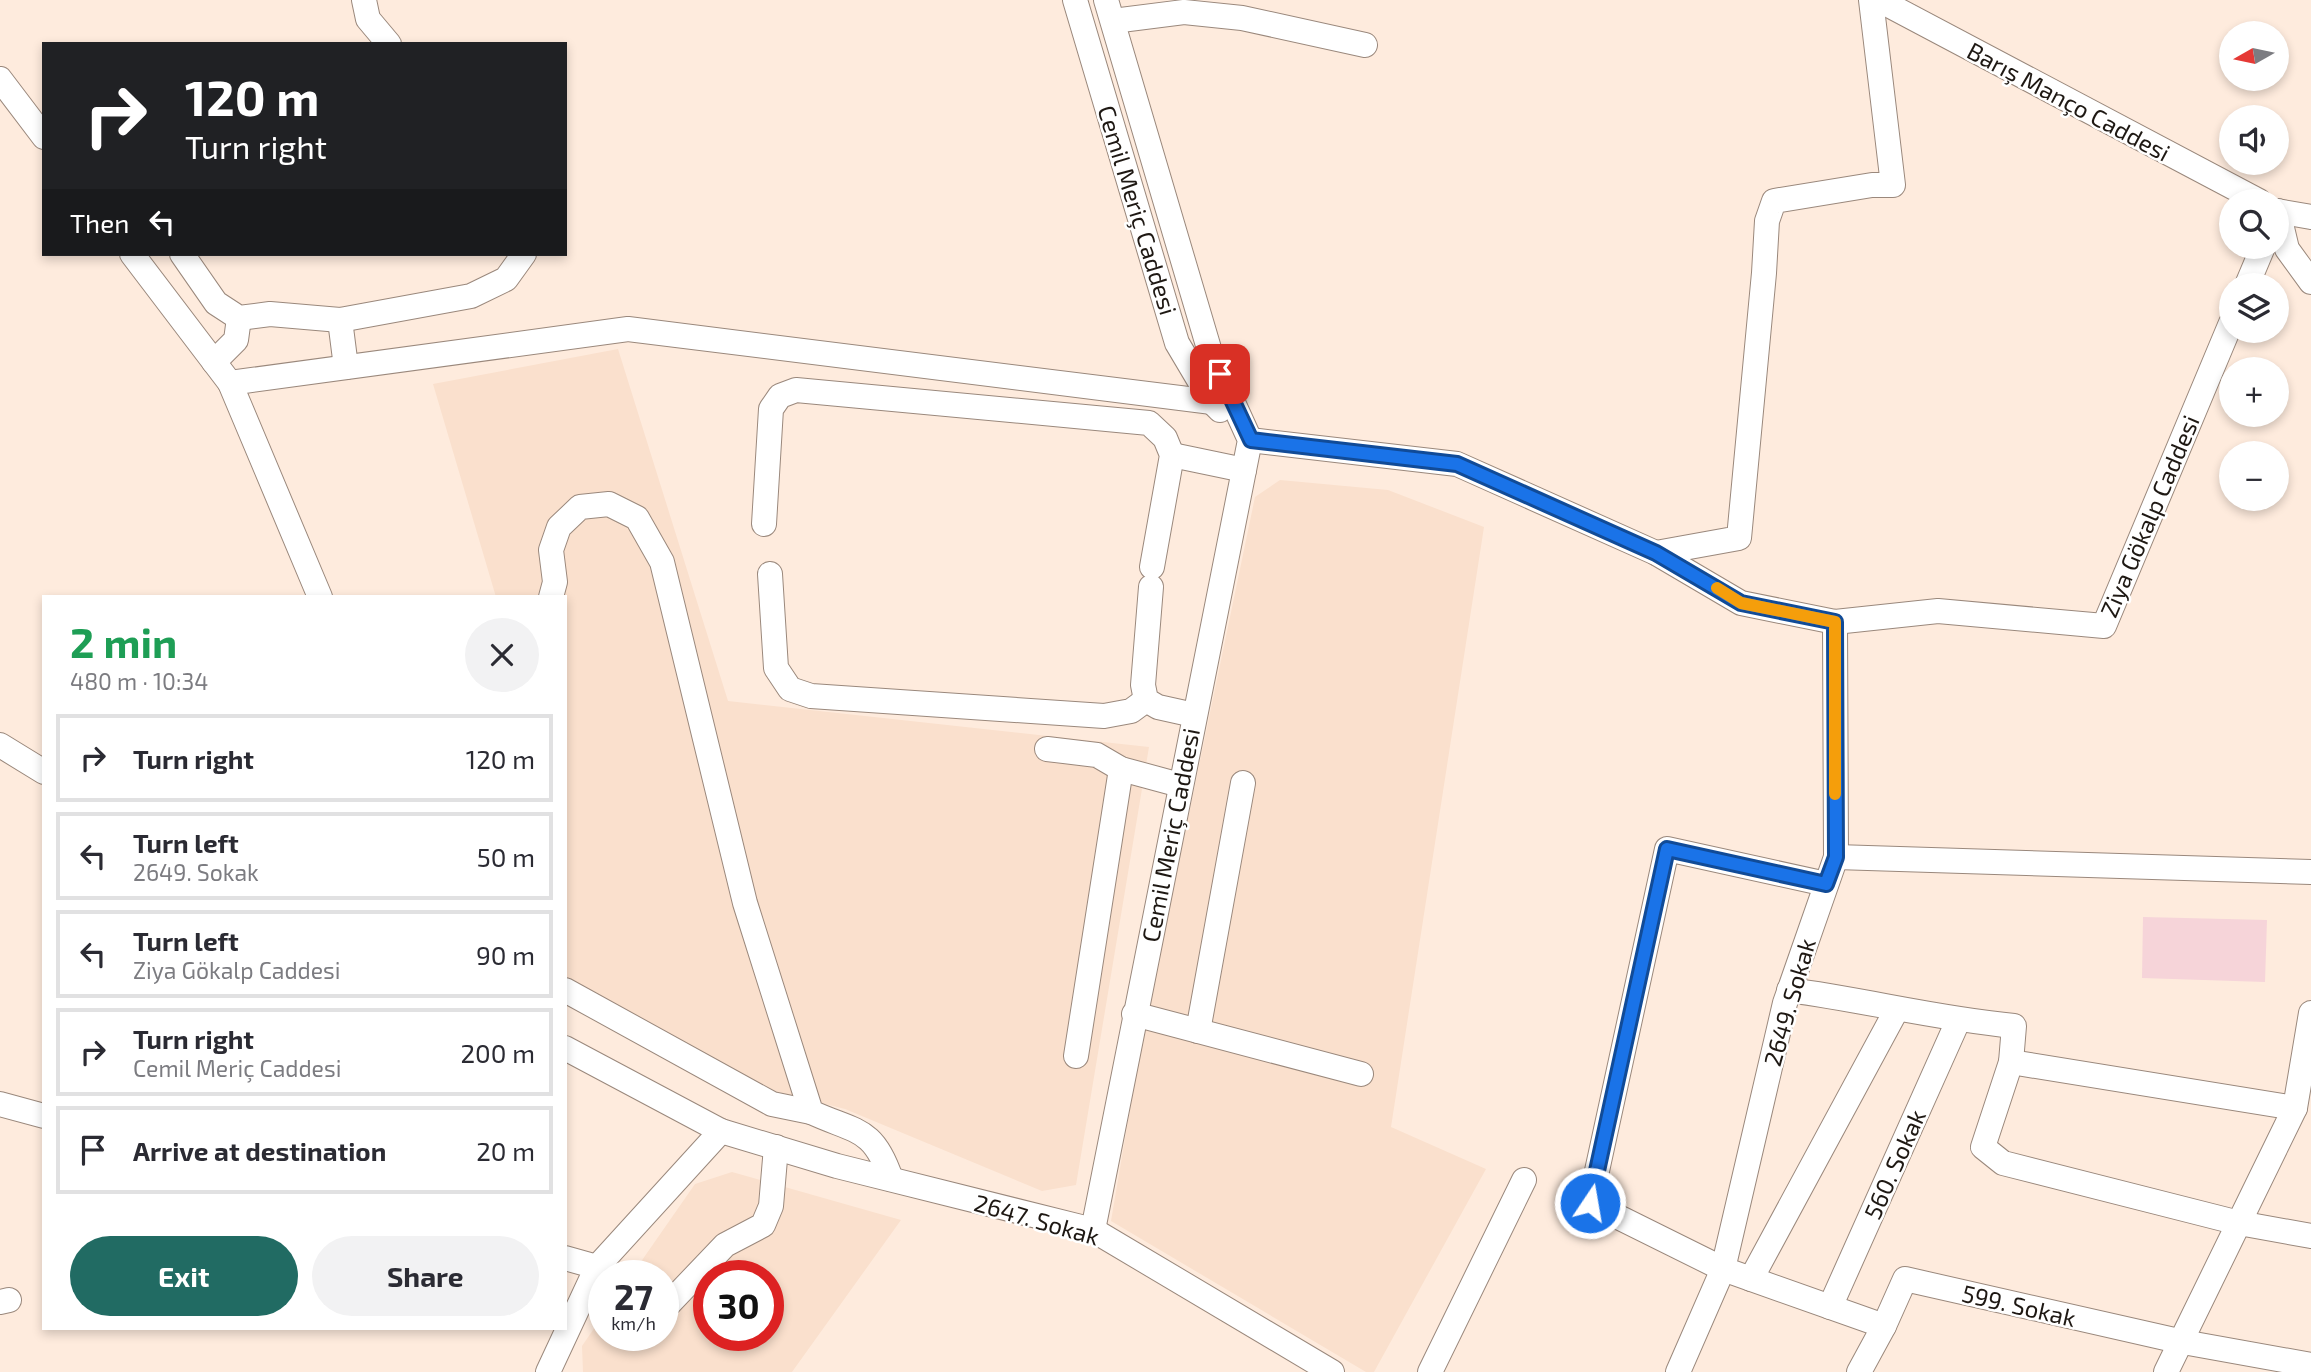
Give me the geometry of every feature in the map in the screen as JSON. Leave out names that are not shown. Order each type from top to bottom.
[{"type":"street","points":[[364,0],[368,19],[387,42]]},
{"type":"street","name":"Cemil Meriç Caddesi","points":[[1075,0],[1177,343],[1212,402],[1251,440]]},
{"type":"street","points":[[1656,553],[1739,538],[1765,273],[1767,221],[1774,201],[1872,185],[1893,185],[1871,0]]},
{"type":"street","name":"Barış Manço Caddesi","points":[[1879,0],[2234,189]]},
{"type":"street","points":[[1109,10],[1184,12],[1241,18],[1365,45]]},
{"type":"street","name":"Cemil Meriç Caddesi","points":[[1093,1230],[1134,1014],[1251,440],[1210,352],[1109,10]]},
{"type":"street","points":[[0,79],[42,134]]},
{"type":"street","name":"Barış Manço Caddesi","points":[[2289,213],[2311,217]]},
{"type":"street","points":[[2289,252],[2311,282]]},
{"type":"street","points":[[134,256],[230,383],[319,595]]},
{"type":"street","points":[[183,256],[216,303],[239,318],[270,314],[340,320],[471,296],[506,279],[523,256]]},
{"type":"street","points":[[214,362],[236,340],[239,318]]},
{"type":"street","points":[[340,320],[346,367]]},
{"type":"street","points":[[230,383],[628,329],[1212,402]]},
{"type":"street","name":"Ziya Gökalp Caddesi","points":[[1251,440],[1457,464],[1656,553],[1741,603],[1835,622],[1938,611],[2104,626],[2223,343]]},
{"type":"street","points":[[764,524],[771,409],[780,396],[796,390],[1149,423],[1165,438],[1172,455],[1152,577],[1143,685],[1146,701]]},
{"type":"street","points":[[1172,455],[1244,470]]},
{"type":"street","points":[[552,595],[555,582],[551,550],[559,527],[580,508],[609,504],[637,518],[662,562],[745,902],[811,1112]]},
{"type":"street","points":[[770,574],[776,668],[790,690],[811,696],[1104,716],[1131,711],[1146,701]]},
{"type":"street","name":"2649. Sokak","points":[[1678,1372],[1723,1269],[1789,990],[1836,857],[1835,622]]},
{"type":"street","points":[[1146,701],[1158,707],[1194,715]]},
{"type":"street","points":[[0,745],[42,771]]},
{"type":"street","points":[[1047,749],[1097,755],[1121,769],[1180,785]]},
{"type":"street","points":[[1076,1056],[1121,769]]},
{"type":"street","points":[[1198,1031],[1243,783]]},
{"type":"street","points":[[1826,884],[1667,849],[1590,1203],[1723,1269],[1884,1326],[1859,1372]]},
{"type":"street","points":[[1836,857],[2311,872]]},
{"type":"street","points":[[1789,990],[1854,998],[1958,1021],[2014,1026],[2011,1062],[1983,1147],[2003,1163],[2239,1223],[2311,1237]]},
{"type":"street","points":[[567,991],[772,1104],[811,1112],[853,1129],[874,1142],[891,1179]]},
{"type":"street","points":[[1751,1279],[1897,1009]]},
{"type":"street","points":[[2166,1372],[2183,1342],[2295,1108],[2311,1013]]},
{"type":"street","points":[[1134,1014],[1361,1074]]},
{"type":"street","name":"560. Sokak","points":[[1830,1307],[1958,1021]]},
{"type":"street","points":[[567,1049],[721,1130],[603,1260]]},
{"type":"street","points":[[2011,1062],[2295,1108]]},
{"type":"street","points":[[0,1104],[42,1115]]},
{"type":"street","name":"2647. Sokak","points":[[721,1130],[837,1166],[1093,1230],[1296,1363],[1332,1372]]},
{"type":"street","points":[[679,1293],[725,1245],[763,1225],[771,1206],[776,1147]]},
{"type":"street","points":[[1430,1372],[1524,1180]]},
{"type":"street","points":[[567,1259],[588,1264]]},
{"type":"street","name":"599. Sokak","points":[[1884,1326],[1905,1279],[2183,1342]]},
{"type":"street","points":[[548,1372],[588,1286]]},
{"type":"street","points":[[2183,1342],[2311,1365]]},
{"type":"shaded area","points":[[618,349],[728,701],[1149,747],[1076,1185],[1042,1191],[845,1109],[731,1080],[567,1004],[567,595],[495,595],[433,384]]},
{"type":"shaded area","points":[[1280,480],[1388,490],[1484,527],[1391,1127],[1486,1169],[1374,1372],[1366,1372],[1111,1221],[1141,1044],[1255,497]]},
{"type":"shaded area","points":[[2143,917],[2267,920],[2265,982],[2142,978]]},
{"type":"shaded area","points":[[732,1172],[901,1220],[792,1372],[583,1372],[582,1346],[588,1337],[588,1351],[679,1351],[679,1260],[642,1260],[695,1184]]},
{"type":"slow traffic","points":[[1717,588],[1741,603],[1835,622],[1835,794]]},
{"type":"route","points":[[1220,374],[1251,440],[1457,464],[1656,553],[1741,603],[1835,622],[1836,857],[1826,884],[1667,849],[1590,1203]]}]
